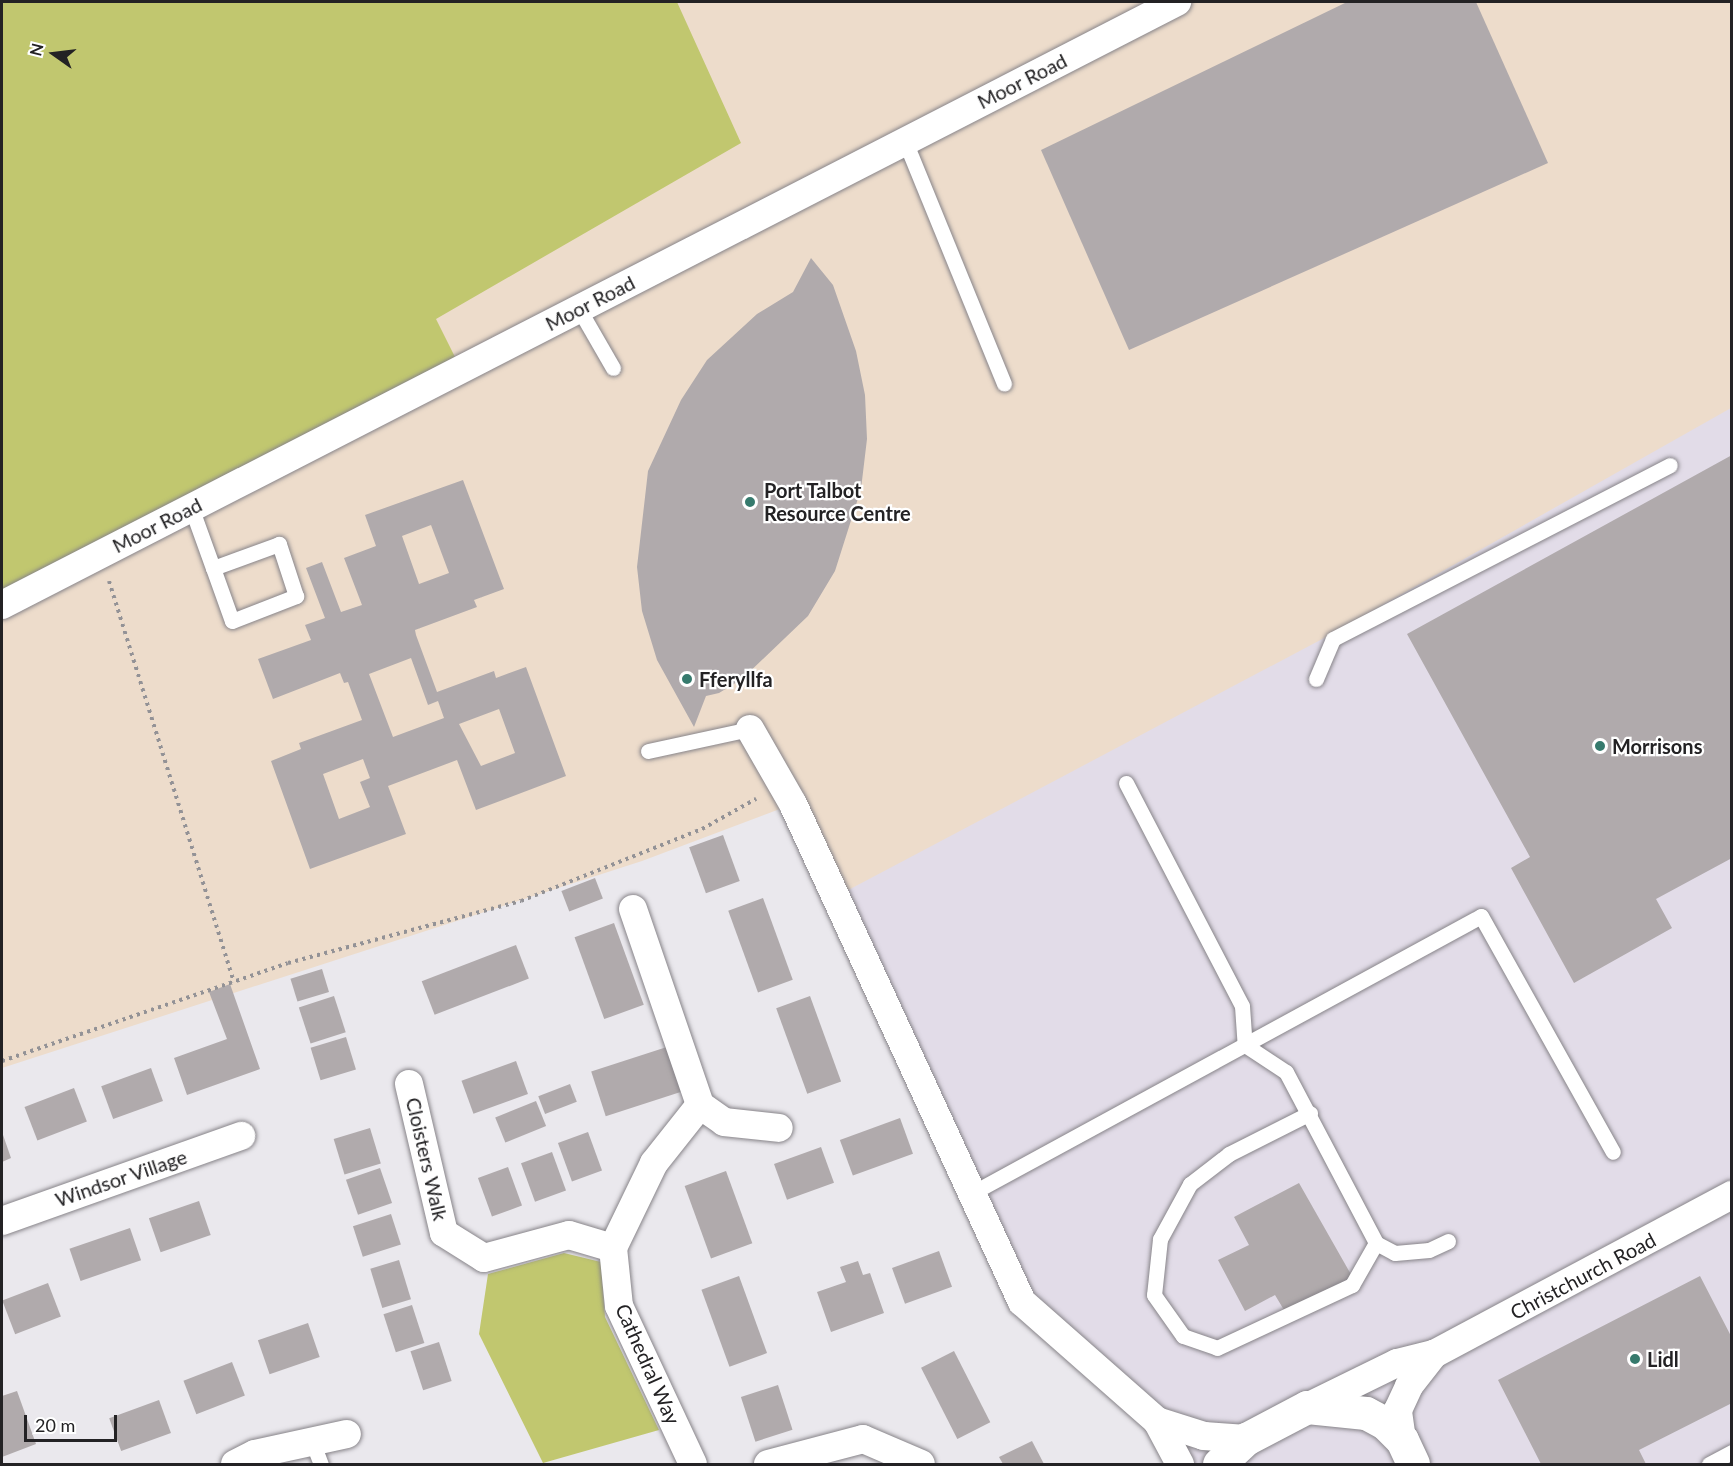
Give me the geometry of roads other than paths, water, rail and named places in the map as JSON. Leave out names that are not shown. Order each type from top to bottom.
[{"type":"street","name":"Moor Road","points":[[2,605],[1177,2]]},
{"type":"street","points":[[750,729],[784,787],[974,1192],[1022,1302],[1157,1421],[1180,1464]]},
{"type":"street","points":[[633,909],[700,1105],[724,1122],[779,1128]]},
{"type":"street","name":"Cloisters Walk","points":[[409,1084],[444,1233],[484,1258],[569,1235],[613,1248]]},
{"type":"street","points":[[613,1248],[654,1163],[700,1105]]},
{"type":"street","name":"Windsor Village","points":[[2,1221],[241,1136]]},
{"type":"street","name":"Christchurch Road","points":[[1307,1407],[1398,1363],[1434,1354],[1731,1195]]},
{"type":"street","name":"Cathedral Way","points":[[613,1248],[619,1306],[693,1464]]},
{"type":"street","name":"Christchurch Road","points":[[1407,1452],[1398,1410],[1409,1386],[1434,1354]]},
{"type":"street","points":[[1219,1464],[1246,1439],[1307,1407],[1366,1413],[1385,1423],[1407,1452]]},
{"type":"street","points":[[1157,1421],[1204,1436],[1246,1439]]},
{"type":"street","points":[[235,1464],[255,1454],[317,1453],[347,1434]]},
{"type":"street","points":[[768,1464],[863,1439],[921,1464]]},
{"type":"lane","points":[[905,141],[1004,384]]},
{"type":"lane","points":[[579,309],[613,368]]},
{"type":"lane","points":[[1316,679],[1333,639],[1670,465]]},
{"type":"lane","points":[[191,507],[232,621],[296,596],[279,544],[213,568]]},
{"type":"lane","points":[[648,751],[750,729]]},
{"type":"lane","points":[[1126,783],[1242,1006],[1245,1045]]},
{"type":"lane","points":[[974,1192],[1481,916],[1613,1152]]},
{"type":"lane","points":[[1245,1045],[1286,1072],[1310,1113],[1376,1243],[1395,1253],[1429,1250],[1448,1241]]},
{"type":"lane","points":[[1310,1113],[1228,1154],[1190,1184],[1160,1239],[1154,1295],[1183,1336],[1217,1347],[1352,1284],[1376,1243]]},
{"type":"lane","points":[[1709,1464],[1731,1452]]},
{"type":"place","name":"Port Talbot Resource Centre","points":[[750,502]]},
{"type":"place","name":"Fferyllfa","points":[[687,679]]},
{"type":"place","name":"Morrisons","points":[[1600,746]]},
{"type":"place","name":"Lidl","points":[[1635,1359]]}]
